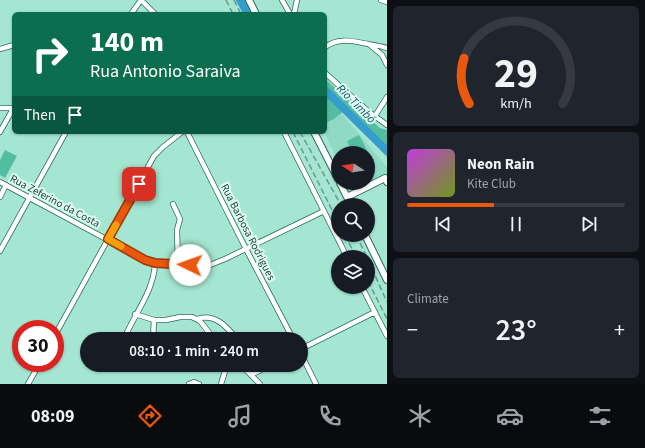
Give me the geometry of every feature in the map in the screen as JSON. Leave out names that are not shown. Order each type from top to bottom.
[{"type":"main road","points":[[249,0],[255,12]]},
{"type":"main road","points":[[315,134],[331,165]]},
{"type":"main road","points":[[344,190],[347,197],[386,179]]},
{"type":"main road","points":[[368,242],[387,280]]},
{"type":"street","points":[[132,12],[141,0],[153,12]]},
{"type":"street","points":[[282,0],[289,12]]},
{"type":"street","points":[[294,12],[297,0]]},
{"type":"street","points":[[382,0],[387,2]]},
{"type":"street","points":[[327,46],[340,40],[351,40],[387,48]]},
{"type":"street","points":[[369,44],[382,55],[387,65]]},
{"type":"street","points":[[0,49],[12,46]]},
{"type":"street","points":[[327,74],[387,125]]},
{"type":"street","points":[[375,116],[387,97]]},
{"type":"street","points":[[0,108],[12,108]]},
{"type":"street","points":[[0,132],[12,111]]},
{"type":"street","points":[[0,251],[65,134]]},
{"type":"street","points":[[63,320],[154,156],[179,134]]},
{"type":"street","name":"Rua Barbosa Rodrigues","points":[[188,134],[246,249],[290,332]]},
{"type":"street","points":[[285,134],[344,250]]},
{"type":"street","name":"Rua Zeferino da Costa","points":[[0,182],[145,260],[155,263],[210,265],[324,211]]},
{"type":"street","points":[[0,197],[6,185]]},
{"type":"street","points":[[173,204],[180,219],[177,230],[178,264]]},
{"type":"street","points":[[127,332],[135,314],[151,286],[155,263]]},
{"type":"street","points":[[366,294],[387,336]]},
{"type":"street","points":[[308,346],[375,312]]},
{"type":"street","points":[[135,314],[154,320],[166,320],[186,316],[197,319],[203,317],[217,320],[225,325],[231,332]]},
{"type":"street","points":[[197,319],[208,332]]},
{"type":"street","points":[[154,320],[154,332]]},
{"type":"street","points":[[308,368],[316,384]]},
{"type":"street","points":[[28,384],[35,372]]},
{"type":"street","points":[[221,384],[224,372]]},
{"type":"street","points":[[248,372],[260,384]]},
{"type":"street","points":[[250,375],[256,372]]},
{"type":"street","points":[[189,384],[194,382],[199,384]]},
{"type":"shaded area","points":[[327,81],[380,128],[387,130],[387,157],[344,111],[334,119],[327,122]]},
{"type":"shaded area","points":[[341,113],[369,146],[331,146],[325,134],[327,134],[327,122]]},
{"type":"shaded area","points":[[359,135],[365,146],[350,146],[347,141]]},
{"type":"shaded area","points":[[5,150],[17,156],[5,178],[0,175],[0,160]]},
{"type":"shaded area","points":[[375,153],[387,167],[387,172],[375,178]]},
{"type":"waterway","name":"Rio Timbó","points":[[240,0],[247,12]]},
{"type":"waterway","name":"Rio Timbó","points":[[327,92],[387,151]]},
{"type":"railway","points":[[226,0],[232,12]]},
{"type":"railway","points":[[234,0],[240,12]]},
{"type":"railway","points":[[294,134],[331,208]]},
{"type":"railway","points":[[301,134],[337,198]]},
{"type":"railway","points":[[348,242],[352,250]]},
{"type":"railway","points":[[360,242],[364,250]]},
{"type":"railway","points":[[375,275],[387,302]]},
{"type":"railway","points":[[374,294],[387,319]]},
{"type":"slow traffic","points":[[116,225],[108,239],[121,246]]},
{"type":"route","points":[[139,184],[108,239],[145,260],[155,263],[190,265]]}]
